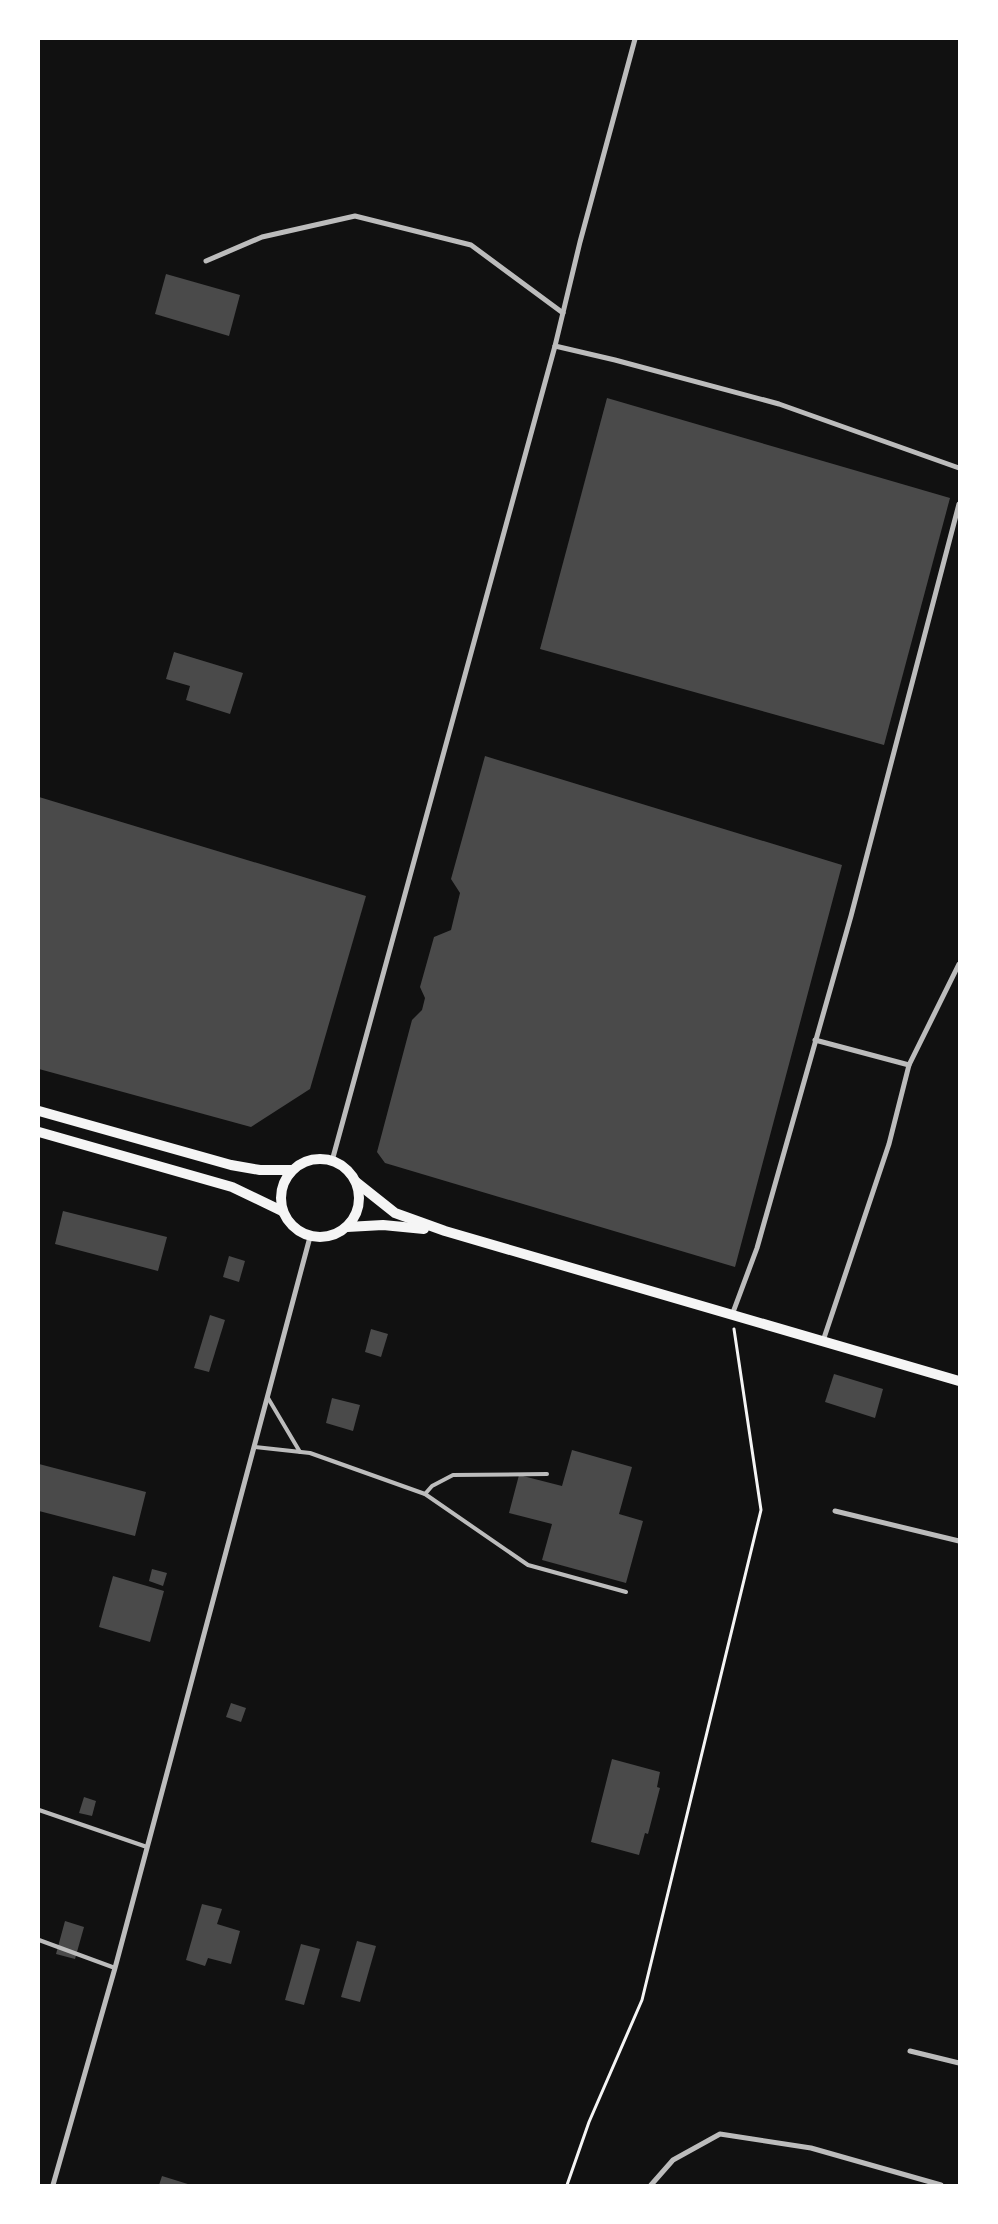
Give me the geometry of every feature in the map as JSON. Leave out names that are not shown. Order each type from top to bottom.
[{"type":"main road","points":[[39,1111],[231,1165],[260,1170],[292,1170]]},
{"type":"main road","points":[[39,1132],[232,1187],[282,1211]]},
{"type":"main road","points":[[356,1182],[359,1204],[355,1217],[347,1227],[336,1235],[323,1238],[310,1237],[298,1232],[282,1211],[281,1189],[292,1170],[304,1162],[318,1159],[332,1160],[346,1169],[356,1182],[396,1213],[445,1231],[959,1381]]},
{"type":"main road","points":[[347,1227],[383,1225],[445,1231]]},
{"type":"street","points":[[332,1160],[563,313],[635,39]]},
{"type":"street","points":[[206,261],[262,237],[355,216],[471,245],[563,313]]},
{"type":"street","points":[[554,346],[615,360],[779,404],[959,468]]},
{"type":"street","points":[[732,1314],[757,1248],[851,916],[959,504]]},
{"type":"street","points":[[823,1342],[889,1144],[909,1065],[959,964]]},
{"type":"street","points":[[815,1040],[909,1065]]},
{"type":"street","points":[[53,2185],[115,1968],[310,1237]]},
{"type":"street","points":[[835,1511],[959,1541]]},
{"type":"street","points":[[910,2051],[959,2063]]},
{"type":"street","points":[[652,2185],[673,2160],[720,2134],[811,2148],[941,2185]]},
{"type":"lane","points":[[268,1398],[300,1452]]},
{"type":"lane","points":[[255,1447],[310,1453],[426,1494],[528,1565],[626,1592]]},
{"type":"lane","points":[[426,1494],[432,1486],[453,1475],[547,1474]]},
{"type":"lane","points":[[39,1810],[147,1847]]},
{"type":"lane","points":[[39,1940],[115,1968]]},
{"type":"path","points":[[567,2185],[589,2122],[642,2000],[761,1510],[732,1314]]},
{"type":"building","points":[[166,274],[240,295],[229,336],[155,314]]},
{"type":"building","points":[[607,398],[950,498],[884,745],[540,649]]},
{"type":"building","points":[[174,652],[243,673],[230,714],[186,700],[190,686],[166,679]]},
{"type":"building","points":[[485,756],[842,865],[735,1267],[385,1163],[377,1152],[412,1020],[422,1010],[425,998],[420,987],[434,937],[451,930],[460,893],[451,879]]},
{"type":"building","points":[[39,797],[366,896],[310,1089],[251,1127],[39,1069]]},
{"type":"building","points":[[63,1211],[167,1237],[158,1271],[55,1244]]},
{"type":"building","points":[[229,1256],[245,1261],[239,1282],[223,1277]]},
{"type":"building","points":[[210,1315],[225,1320],[209,1372],[194,1368]]},
{"type":"building","points":[[371,1329],[388,1334],[381,1357],[365,1352]]},
{"type":"building","points":[[834,1374],[883,1389],[875,1418],[825,1402]]},
{"type":"building","points":[[332,1398],[360,1405],[353,1431],[326,1423]]},
{"type":"building","points":[[572,1450],[632,1467],[619,1514],[643,1521],[626,1583],[542,1560],[552,1524],[509,1513],[519,1475],[562,1486]]},
{"type":"building","points":[[39,1464],[146,1492],[135,1536],[39,1511]]},
{"type":"building","points":[[152,1569],[167,1573],[163,1586],[149,1581]]},
{"type":"building","points":[[113,1576],[164,1591],[150,1642],[99,1627]]},
{"type":"building","points":[[231,1703],[246,1708],[241,1722],[226,1717]]},
{"type":"building","points":[[612,1759],[660,1772],[657,1787],[660,1788],[648,1834],[645,1833],[639,1855],[591,1842]]},
{"type":"building","points":[[84,1797],[96,1801],[92,1816],[79,1813]]},
{"type":"building","points":[[202,1904],[222,1909],[217,1924],[240,1931],[231,1964],[208,1958],[205,1966],[186,1960]]},
{"type":"building","points":[[65,1921],[84,1927],[75,1959],[56,1954]]},
{"type":"building","points":[[357,1941],[376,1946],[360,2002],[341,1997]]},
{"type":"building","points":[[301,1944],[320,1949],[304,2005],[285,2000]]},
{"type":"building","points":[[162,2176],[191,2185],[159,2185]]}]
